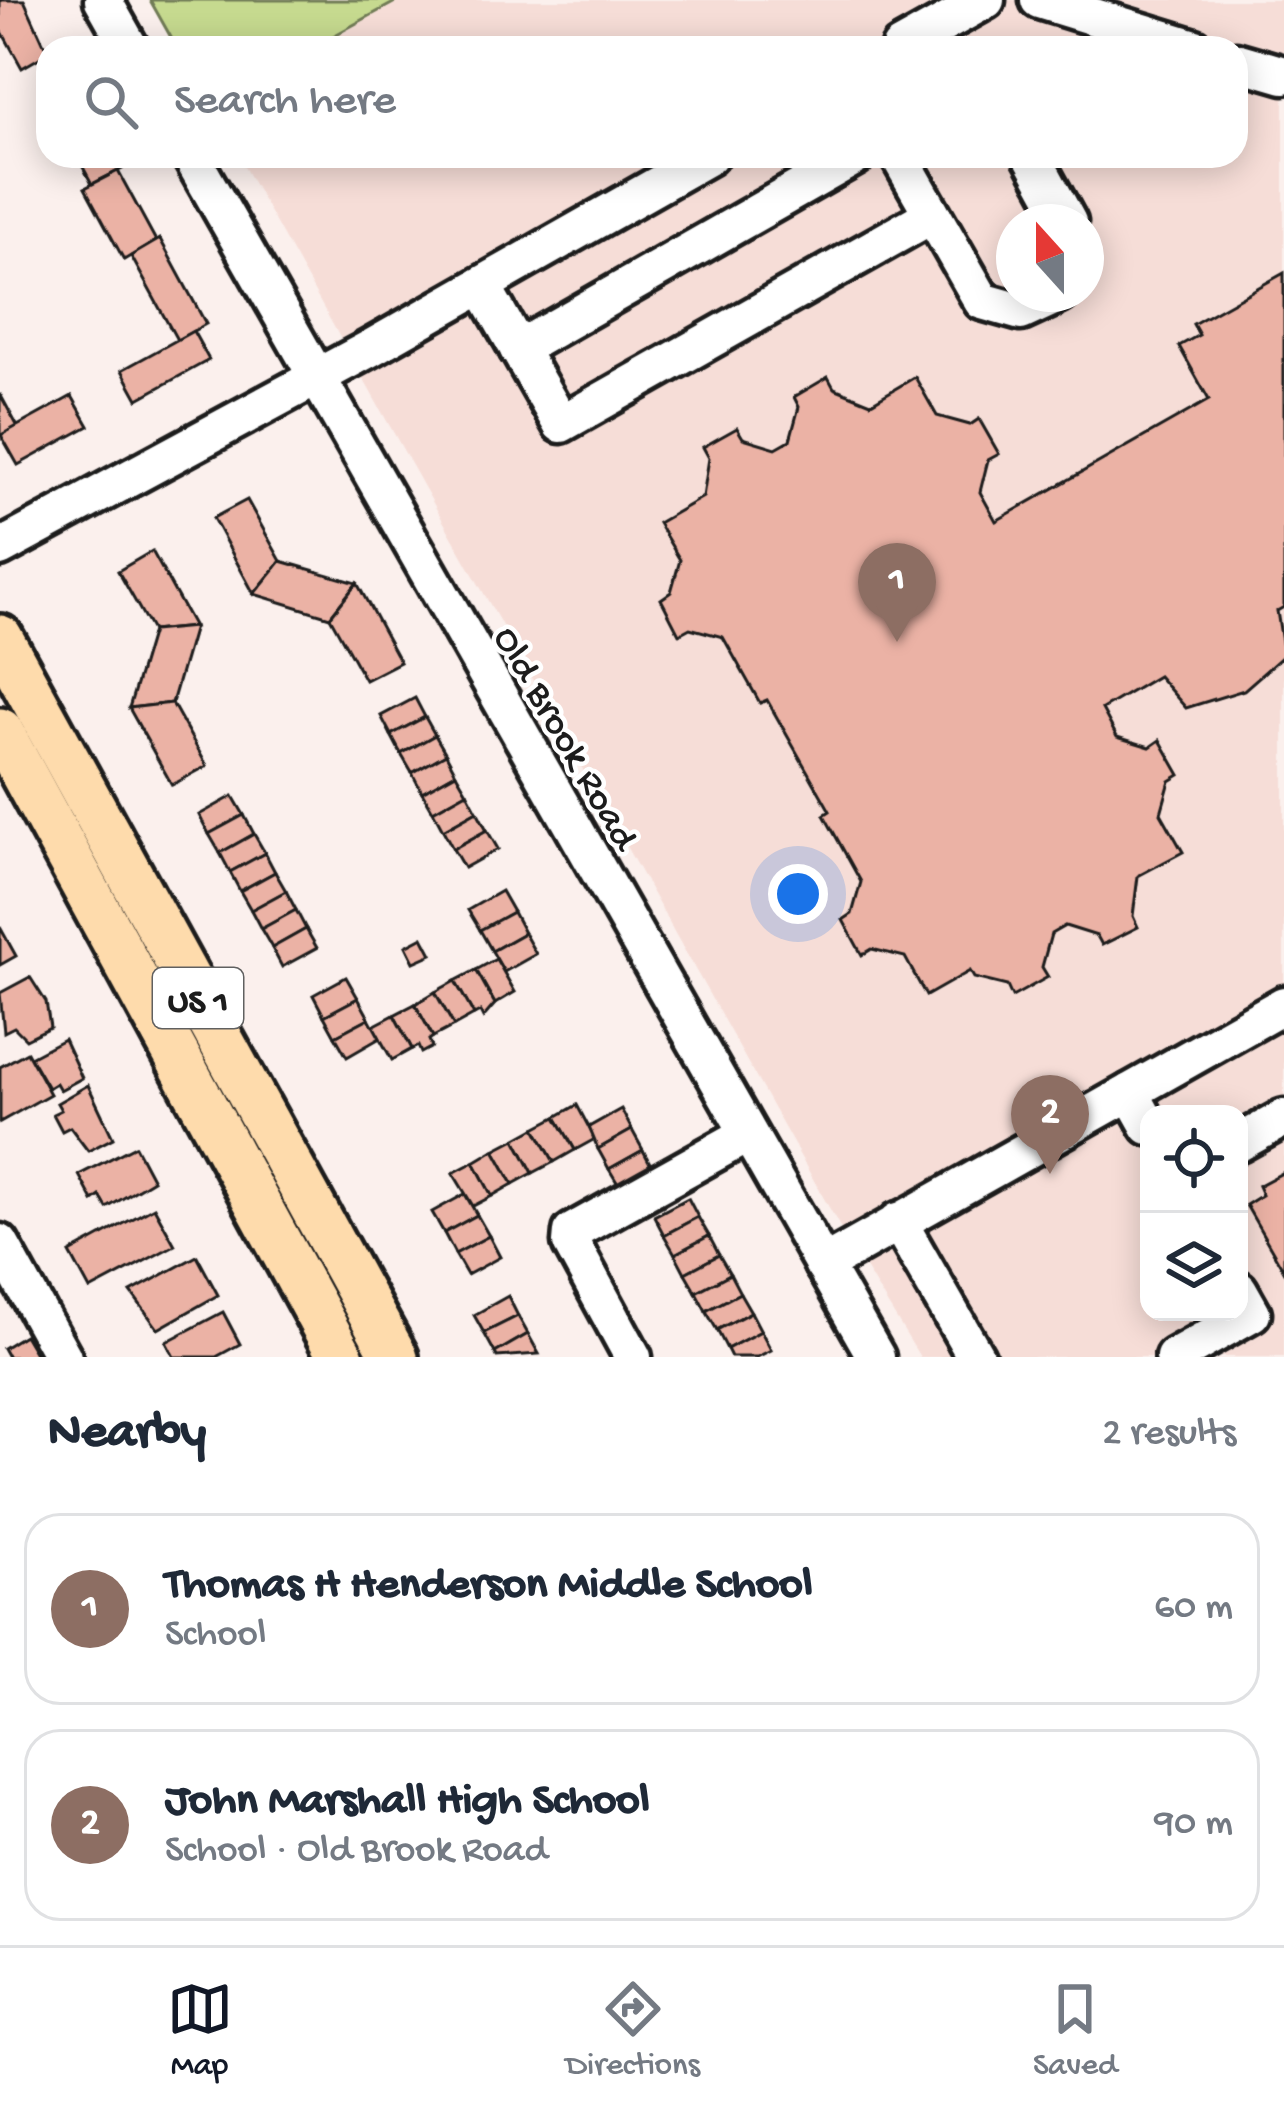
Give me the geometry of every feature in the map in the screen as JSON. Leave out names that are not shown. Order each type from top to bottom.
[{"type":"main road","name":"US 1","points":[[0,638],[395,1357]]},
{"type":"main road","name":"US 1","points":[[0,731],[341,1357]]},
{"type":"street","points":[[103,0],[123,36]]},
{"type":"street","points":[[1039,0],[1156,36]]},
{"type":"street","points":[[932,36],[972,21]]},
{"type":"street","points":[[1248,64],[1284,75]]},
{"type":"street","name":"Old Brook Road","points":[[198,168],[876,1357]]},
{"type":"street","points":[[0,548],[316,379],[688,168]]},
{"type":"street","points":[[518,349],[835,168]]},
{"type":"street","points":[[905,168],[982,301],[996,305]]},
{"type":"street","points":[[1039,168],[1058,204]]},
{"type":"street","points":[[482,286],[561,424],[930,216]]},
{"type":"street","points":[[823,1265],[1284,1005]]},
{"type":"street","points":[[1130,1092],[1140,1110]]},
{"type":"street","points":[[1248,1138],[1284,1118]]},
{"type":"street","points":[[633,1357],[571,1243],[572,1232],[748,1133]]},
{"type":"street","points":[[898,1221],[976,1357]]},
{"type":"street","points":[[0,1243],[62,1357]]},
{"type":"street","points":[[1174,1357],[1238,1321]]},
{"type":"shaded area","points":[[399,0],[1284,0],[1284,1357],[920,1357],[844,1234],[245,168],[1248,168],[1248,36],[333,36]]},
{"type":"green space","points":[[150,0],[399,0],[333,36],[170,36]]},
{"type":"building","points":[[0,0],[24,0],[40,36],[36,36],[36,60],[22,68],[0,28]]},
{"type":"building","points":[[83,168],[122,169],[92,184]]},
{"type":"building","points":[[118,171],[156,241],[124,260],[85,188]]},
{"type":"building","points":[[160,239],[206,324],[177,340],[131,256]]},
{"type":"building","points":[[1284,273],[1284,607],[1277,611],[1284,655],[1244,690],[1186,708],[1158,676],[1102,709],[1117,737],[1150,747],[1160,740],[1180,775],[1170,781],[1161,813],[1183,852],[1138,876],[1133,916],[1138,927],[1102,945],[1097,936],[1065,926],[1051,934],[1042,967],[1048,977],[1012,997],[1007,986],[974,978],[970,971],[926,996],[905,957],[872,949],[862,955],[843,920],[852,914],[861,882],[824,815],[830,811],[767,700],[760,703],[723,637],[690,628],[679,634],[661,599],[671,592],[680,560],[658,523],[703,497],[709,458],[703,447],[737,428],[743,438],[776,448],[790,440],[799,407],[794,397],[828,377],[834,388],[871,403],[915,377],[937,416],[970,425],[979,419],[999,454],[988,460],[980,492],[996,521],[1209,400],[1179,346],[1199,335],[1193,324]]},
{"type":"building","points":[[193,331],[209,360],[138,399],[122,370]]},
{"type":"building","points":[[0,394],[18,427],[0,436]]},
{"type":"building","points":[[72,396],[89,426],[18,465],[1,435]]},
{"type":"building","points":[[247,500],[281,561],[254,594],[213,518]]},
{"type":"building","points":[[152,551],[194,627],[152,631],[118,571]]},
{"type":"building","points":[[281,561],[357,583],[330,617],[254,594]]},
{"type":"building","points":[[357,583],[400,662],[365,680],[330,617]]},
{"type":"building","points":[[194,627],[172,703],[129,708],[152,631]]},
{"type":"building","points":[[415,698],[425,717],[391,735],[381,716]]},
{"type":"building","points":[[172,703],[207,766],[172,785],[129,708]]},
{"type":"building","points":[[425,717],[435,735],[401,754],[391,735]]},
{"type":"building","points":[[435,735],[446,754],[412,773],[401,754]]},
{"type":"building","points":[[446,754],[456,773],[422,792],[412,773]]},
{"type":"building","points":[[456,773],[467,792],[433,811],[422,792]]},
{"type":"building","points":[[467,792],[477,811],[443,830],[433,811]]},
{"type":"building","points":[[233,796],[244,815],[209,834],[199,815]]},
{"type":"building","points":[[477,811],[487,830],[453,849],[443,830]]},
{"type":"building","points":[[244,815],[254,834],[220,853],[209,834]]},
{"type":"building","points":[[487,830],[498,849],[464,868],[453,849]]},
{"type":"building","points":[[254,834],[265,853],[230,872],[220,853]]},
{"type":"building","points":[[265,853],[275,872],[240,891],[230,872]]},
{"type":"building","points":[[275,872],[286,891],[251,910],[240,891]]},
{"type":"building","points":[[286,891],[296,910],[261,929],[251,910]]},
{"type":"building","points":[[501,891],[513,912],[480,930],[468,910]]},
{"type":"building","points":[[296,910],[306,929],[272,948],[261,929]]},
{"type":"building","points":[[513,912],[524,933],[492,951],[480,930]]},
{"type":"building","points":[[0,927],[16,956],[0,965]]},
{"type":"building","points":[[306,929],[317,948],[282,967],[272,948]]},
{"type":"building","points":[[524,933],[536,954],[504,972],[492,951]]},
{"type":"building","points":[[423,937],[432,954],[414,962],[406,946]]},
{"type":"building","points":[[496,959],[515,992],[495,1004],[476,970]]},
{"type":"building","points":[[476,970],[495,1004],[483,1018],[480,1012],[474,1015],[455,981]]},
{"type":"building","points":[[30,977],[46,1002],[50,1027],[26,1039],[14,1027],[4,1032],[0,993]]},
{"type":"building","points":[[346,977],[358,998],[324,1016],[313,995]]},
{"type":"building","points":[[455,981],[474,1015],[454,1026],[435,992]]},
{"type":"building","points":[[435,992],[454,1026],[433,1037],[415,1004]]},
{"type":"building","points":[[358,998],[369,1018],[335,1036],[324,1016]]},
{"type":"building","points":[[415,1004],[433,1037],[429,1040],[432,1047],[421,1053],[418,1046],[412,1049],[394,1015]]},
{"type":"building","points":[[394,1015],[412,1049],[392,1060],[373,1026]]},
{"type":"building","points":[[369,1018],[380,1038],[347,1057],[335,1036]]},
{"type":"building","points":[[64,1039],[82,1078],[60,1090],[56,1083],[48,1088],[30,1057]]},
{"type":"building","points":[[27,1052],[50,1094],[0,1122],[0,1067]]},
{"type":"building","points":[[88,1085],[113,1138],[88,1151],[70,1127],[62,1131],[53,1114],[61,1110],[57,1103]]},
{"type":"building","points":[[577,1105],[595,1139],[575,1150],[556,1117]]},
{"type":"building","points":[[621,1109],[632,1130],[598,1149],[589,1127]]},
{"type":"building","points":[[556,1117],[575,1150],[554,1162],[535,1128]]},
{"type":"building","points":[[535,1128],[554,1162],[533,1173],[515,1139]]},
{"type":"building","points":[[632,1130],[643,1150],[609,1169],[598,1149]]},
{"type":"building","points":[[515,1139],[533,1173],[513,1184],[494,1150]]},
{"type":"building","points":[[135,1146],[153,1180],[107,1208],[100,1196],[93,1201],[79,1175]]},
{"type":"building","points":[[494,1150],[513,1184],[492,1196],[474,1162]]},
{"type":"building","points":[[643,1150],[654,1171],[621,1189],[609,1169]]},
{"type":"building","points":[[474,1162],[492,1196],[473,1206],[453,1173]]},
{"type":"building","points":[[1284,1172],[1284,1271],[1248,1208],[1262,1195],[1258,1186]]},
{"type":"building","points":[[465,1194],[477,1215],[444,1233],[432,1212]]},
{"type":"building","points":[[688,1198],[698,1217],[664,1235],[654,1216]]},
{"type":"building","points":[[154,1207],[175,1245],[90,1290],[70,1253]]},
{"type":"building","points":[[477,1215],[489,1236],[455,1254],[444,1233]]},
{"type":"building","points":[[698,1217],[709,1236],[675,1254],[664,1235]]},
{"type":"building","points":[[489,1236],[500,1257],[467,1275],[455,1254]]},
{"type":"building","points":[[709,1236],[719,1255],[685,1273],[675,1254]]},
{"type":"building","points":[[719,1255],[730,1274],[696,1292],[685,1273]]},
{"type":"building","points":[[197,1256],[218,1295],[158,1329],[131,1292]]},
{"type":"building","points":[[730,1274],[740,1293],[706,1311],[696,1292]]},
{"type":"building","points":[[740,1293],[751,1312],[717,1330],[706,1311]]},
{"type":"building","points":[[508,1296],[518,1316],[484,1333],[474,1315]]},
{"type":"building","points":[[223,1312],[240,1344],[216,1357],[174,1357],[166,1342]]},
{"type":"building","points":[[751,1312],[761,1331],[727,1349],[717,1330]]},
{"type":"building","points":[[518,1316],[528,1334],[495,1353],[484,1333]]},
{"type":"building","points":[[761,1331],[771,1350],[757,1357],[731,1357],[727,1349]]},
{"type":"building","points":[[528,1334],[539,1354],[497,1357],[495,1353]]},
{"type":"building","points":[[24,1335],[37,1357],[8,1357],[3,1348]]},
{"type":"place","name":"Thomas H Henderson Middle School","points":[[897,642]]},
{"type":"place","name":"John Marshall High School","points":[[1050,1174]]}]
